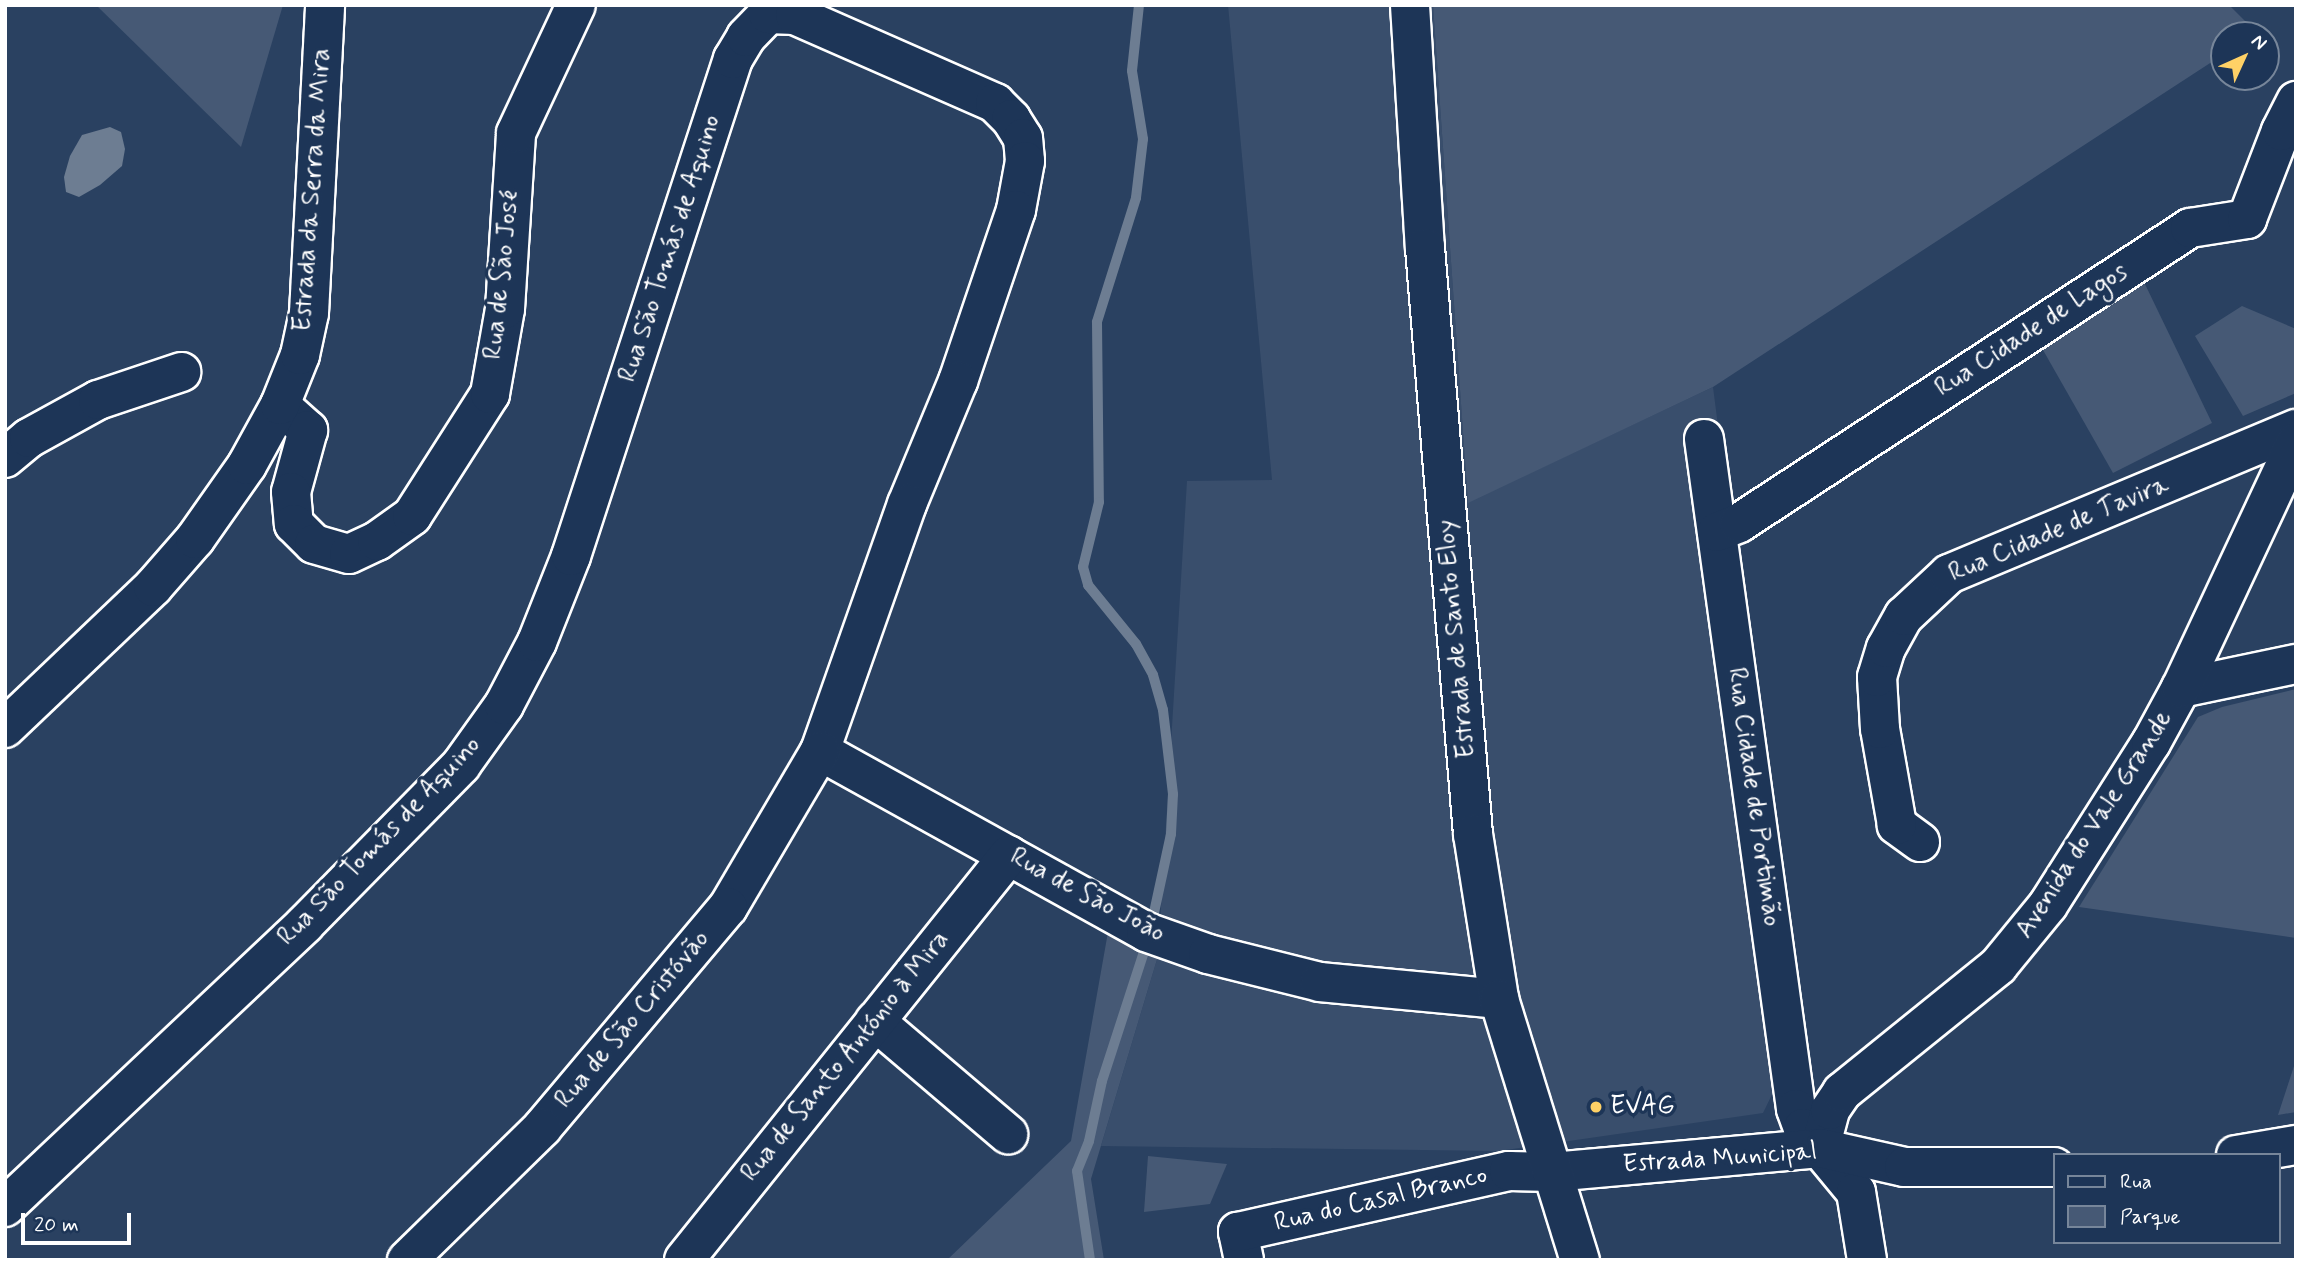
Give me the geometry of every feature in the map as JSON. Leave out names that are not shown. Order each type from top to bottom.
[{"type":"street","name":"Estrada da Serra da Mira","points":[[5,728],[153,587],[195,540],[247,465],[280,405],[300,355],[309,313],[325,5]]},
{"type":"street","name":"Rua de São José","points":[[280,405],[308,430],[290,492],[294,524],[314,544],[349,554],[377,541],[412,516],[490,394],[505,309],[516,134],[576,5]]},
{"type":"street","name":"Estrada de Santo Eloy","points":[[1410,5],[1421,194],[1473,834],[1499,999],[1580,1260]]},
{"type":"street","name":"Rua São Tomás de Aquino","points":[[5,1207],[305,924],[461,765],[504,705],[537,642],[571,556],[733,59],[746,37],[768,14],[795,15],[995,103],[1012,120],[1023,138],[1025,161],[1016,210],[958,381],[907,504],[820,751]]},
{"type":"street","name":"Rua Cidade de Lagos","points":[[1717,532],[1739,523],[2190,228],[2247,219],[2281,131],[2296,101]]},
{"type":"street","points":[[5,458],[29,438],[98,400],[181,372]]},
{"type":"street","name":"Rua Cidade de Tavira","points":[[1920,842],[1897,825],[1880,729],[1878,677],[1886,648],[1904,616],[1949,574],[2296,429]]},
{"type":"street","name":"Rua Cidade de Portimão","points":[[1704,439],[1796,1109],[1803,1128],[1856,1192],[1867,1260]]},
{"type":"street","name":"Avenida do Vale Grande","points":[[1820,1148],[1830,1110],[1842,1092],[1998,965],[2019,944],[2048,905],[2144,755],[2181,688],[2296,442]]},
{"type":"street","points":[[2181,688],[2296,664]]},
{"type":"street","name":"Rua de São João","points":[[820,751],[1146,932],[1208,954],[1320,982],[1499,999]]},
{"type":"street","name":"Rua de São Cristóvão","points":[[407,1260],[542,1128],[728,907],[820,751]]},
{"type":"street","name":"Rua de Santo António à Mira","points":[[684,1260],[1009,855]]},
{"type":"street","points":[[875,1021],[1008,1134]]},
{"type":"street","points":[[2248,1153],[2296,1145]]},
{"type":"street","name":"Estrada Municipal","points":[[1552,1172],[1820,1148],[1904,1167],[2052,1167]]},
{"type":"street","name":"Rua do Casal Branco","points":[[1244,1260],[1238,1233],[1509,1171],[1552,1172]]},
{"type":"shaded area","points":[[1228,5],[1433,5],[1468,502],[1713,387],[1797,1043],[1763,1113],[1499,1151],[1101,1146],[1158,956],[1187,481],[1272,480]]},
{"type":"shaded area","points":[[110,127],[121,132],[125,149],[122,166],[100,185],[79,197],[66,192],[64,177],[70,156],[82,135]]},
{"type":"green space","points":[[96,5],[283,5],[241,147]]},
{"type":"green space","points":[[1433,5],[2229,5],[2245,21],[2210,21],[2210,63],[1713,387],[1468,503]]},
{"type":"green space","points":[[2143,280],[2212,423],[2113,473],[2043,350]]},
{"type":"green space","points":[[2242,306],[2296,329],[2296,393],[2243,416],[2195,336]]},
{"type":"green space","points":[[2296,689],[2296,938],[2079,907],[2198,717],[2222,707]]},
{"type":"green space","points":[[1108,932],[1158,956],[1091,1179],[1104,1260],[947,1260],[1071,1141]]},
{"type":"green space","points":[[2296,1060],[2296,1112],[2278,1115]]},
{"type":"green space","points":[[1148,1156],[1227,1164],[1210,1204],[1144,1212]]},
{"type":"waterway","points":[[1139,5],[1132,71],[1143,139],[1136,198],[1097,322],[1099,502],[1083,567],[1088,585],[1136,644],[1153,675],[1163,710],[1173,794],[1171,834],[1153,917]]},
{"type":"waterway","points":[[1090,1260],[1077,1171],[1089,1141],[1102,1081],[1145,949]]},
{"type":"place","name":"EVAG","points":[[1596,1107]]}]
